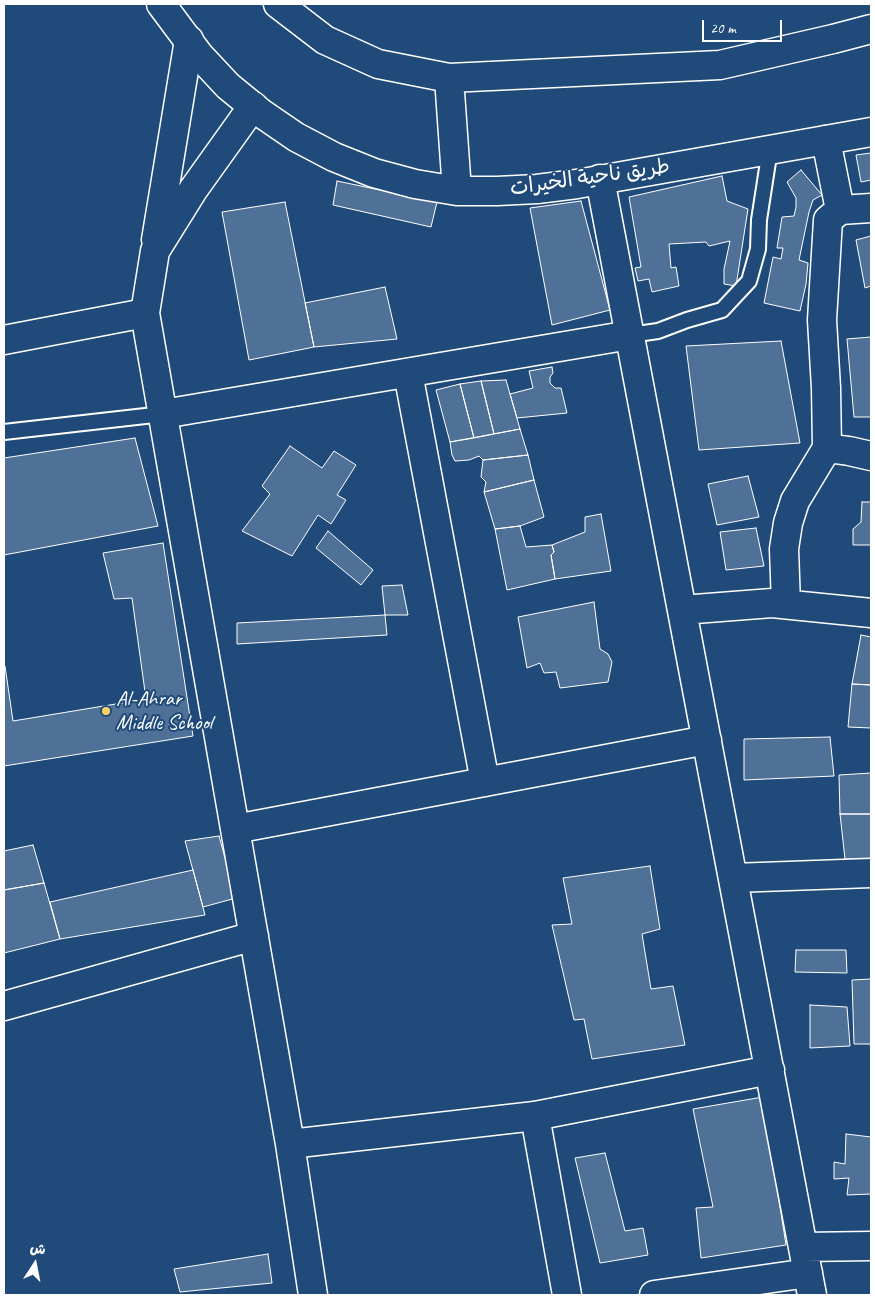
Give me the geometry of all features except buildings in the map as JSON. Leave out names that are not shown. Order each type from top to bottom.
[{"type":"street","name":"طريق ناحية الخيرات","points":[[162,4],[199,54],[228,86],[261,113],[296,137],[334,157],[374,173],[415,184],[457,191],[537,189],[577,184],[871,132]]},
{"type":"street","points":[[278,4],[325,40],[378,64],[449,78],[720,65],[833,39],[871,28]]},
{"type":"street","points":[[189,40],[145,313],[290,1144],[313,1295]]},
{"type":"street","points":[[449,78],[457,191]]},
{"type":"street","points":[[154,251],[193,190],[252,106]]},
{"type":"street","points":[[826,140],[840,210]]},
{"type":"street","points":[[600,179],[810,1284],[654,1295]]},
{"type":"street","points":[[786,604],[784,549],[788,523],[795,501],[827,448],[822,320],[828,220],[840,210],[871,208]]},
{"type":"street","points":[[4,340],[145,313]]},
{"type":"street","points":[[163,414],[630,335]]},
{"type":"street","points":[[408,373],[485,782]]},
{"type":"street","points":[[827,448],[871,456]]},
{"type":"street","points":[[682,610],[772,603],[871,613]]},
{"type":"street","points":[[235,829],[707,740]]},
{"type":"street","points":[[733,878],[871,872]]},
{"type":"street","points":[[4,1006],[254,936]]},
{"type":"street","points":[[290,1144],[535,1116],[770,1070]]},
{"type":"street","points":[[535,1116],[567,1295]]},
{"type":"street","points":[[803,1246],[871,1246]]},
{"type":"lane","points":[[630,335],[658,330],[722,310],[749,282],[758,249],[759,220],[770,150]]},
{"type":"lane","points":[[4,432],[163,414]]},
{"type":"place","name":"Al-Ahrar Middle School","points":[[106,711]]}]
